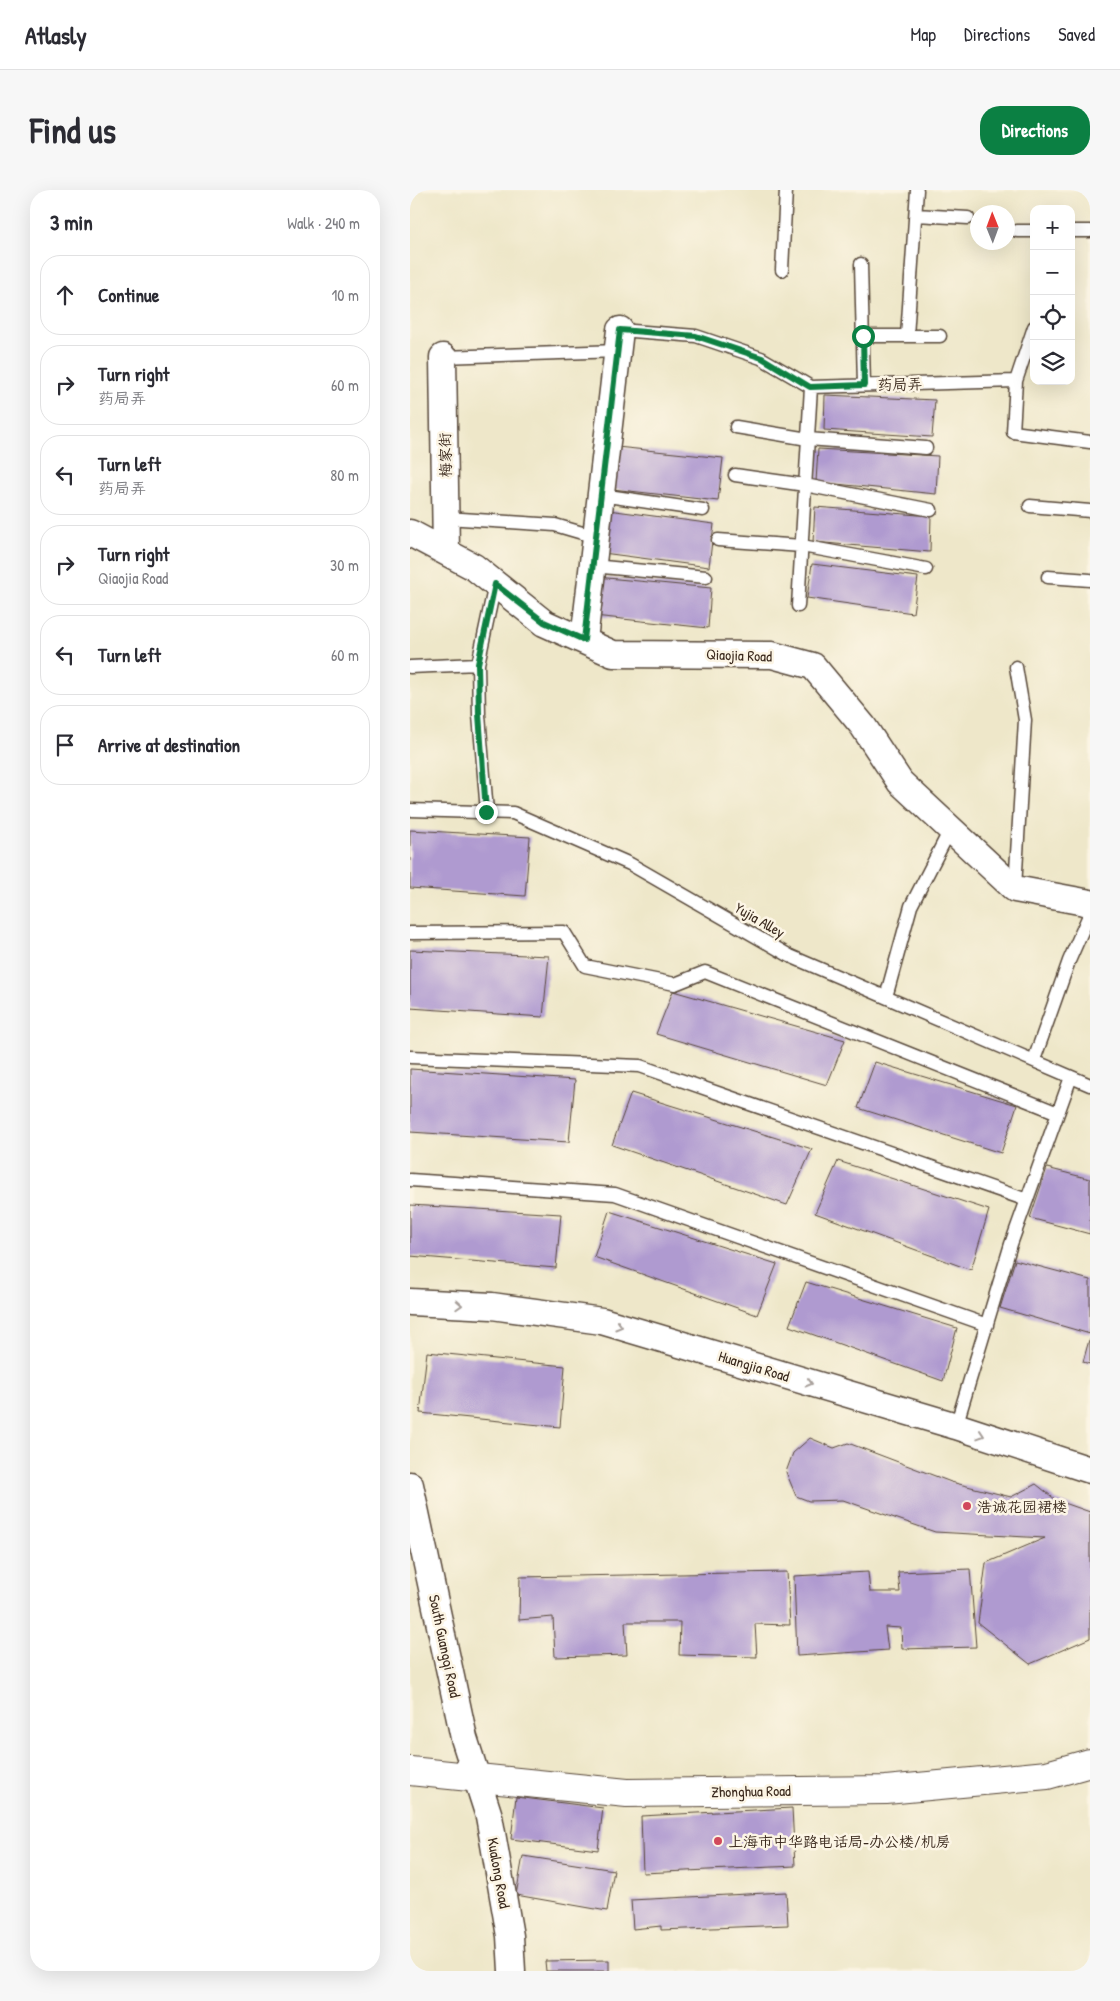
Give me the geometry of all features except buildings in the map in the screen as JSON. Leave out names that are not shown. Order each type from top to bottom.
[{"type":"street","points":[[584,640],[619,341]]},
{"type":"street","name":"梅家街","points":[[443,357],[446,552]]},
{"type":"street","name":"Qiaojia Road","points":[[410,533],[474,567],[544,622],[613,654],[772,655],[813,666],[863,726],[900,782],[1014,889]]},
{"type":"street","points":[[1014,889],[1090,903]]},
{"type":"street","name":"Huangjia Road","points":[[410,1302],[492,1306],[602,1321],[956,1426],[1090,1470]]},
{"type":"street","name":"South Guangqi Road","points":[[410,1485],[464,1738],[476,1778]]},
{"type":"street","name":"Zhonghua Road","points":[[410,1771],[627,1793],[886,1790],[1048,1775],[1090,1763]]},
{"type":"street","name":"Kualong Road","points":[[476,1778],[489,1816],[510,1936],[512,1971]]},
{"type":"lane","points":[[782,270],[786,190]]},
{"type":"lane","points":[[908,336],[917,190]]},
{"type":"lane","points":[[916,214],[968,218]]},
{"type":"lane","points":[[1018,231],[1030,231]]},
{"type":"lane","points":[[1075,231],[1090,231]]},
{"type":"lane","points":[[862,264],[864,385]]},
{"type":"lane","points":[[443,357],[696,336],[762,358],[810,387],[798,606]]},
{"type":"lane","points":[[863,336],[940,336]]},
{"type":"lane","points":[[1030,340],[1016,381],[1013,432],[1090,442]]},
{"type":"lane","name":"药局弄","points":[[810,387],[1016,381]]},
{"type":"lane","points":[[736,427],[808,439],[926,448]]},
{"type":"lane","points":[[735,475],[805,485],[931,510]]},
{"type":"lane","points":[[601,495],[703,510]]},
{"type":"lane","points":[[1030,506],[1090,511]]},
{"type":"lane","points":[[446,518],[555,525],[596,537]]},
{"type":"lane","points":[[718,540],[802,546],[926,569]]},
{"type":"lane","points":[[593,566],[706,577]]},
{"type":"lane","points":[[1048,577],[1090,580]]},
{"type":"lane","points":[[486,812],[479,714],[478,664],[495,584]]},
{"type":"lane","points":[[410,667],[478,664]]},
{"type":"lane","points":[[1014,889],[1025,720],[1016,667]]},
{"type":"lane","name":"Yujia Alley","points":[[410,810],[513,813],[630,864],[790,956],[1090,1085]]},
{"type":"lane","points":[[886,997],[911,906],[950,830]]},
{"type":"lane","points":[[1034,1060],[1069,962],[1090,913]]},
{"type":"lane","points":[[410,933],[564,932],[585,966],[675,984],[705,972],[1058,1113]]},
{"type":"lane","points":[[410,1057],[640,1066],[1027,1200]]},
{"type":"lane","points":[[956,1426],[1010,1244],[1071,1077]]},
{"type":"lane","points":[[410,1180],[615,1194],[987,1325]]},
{"type":"place","name":"浩诚花园裙楼","points":[[967,1506]]},
{"type":"place","name":"上海市中华路电话局-办公楼/机房","points":[[718,1841]]},
{"type":"route","points":[[486,812],[479,714],[478,664],[495,584],[544,622],[584,640],[620,330],[696,336],[762,358],[810,387],[864,385],[863,336]]}]
